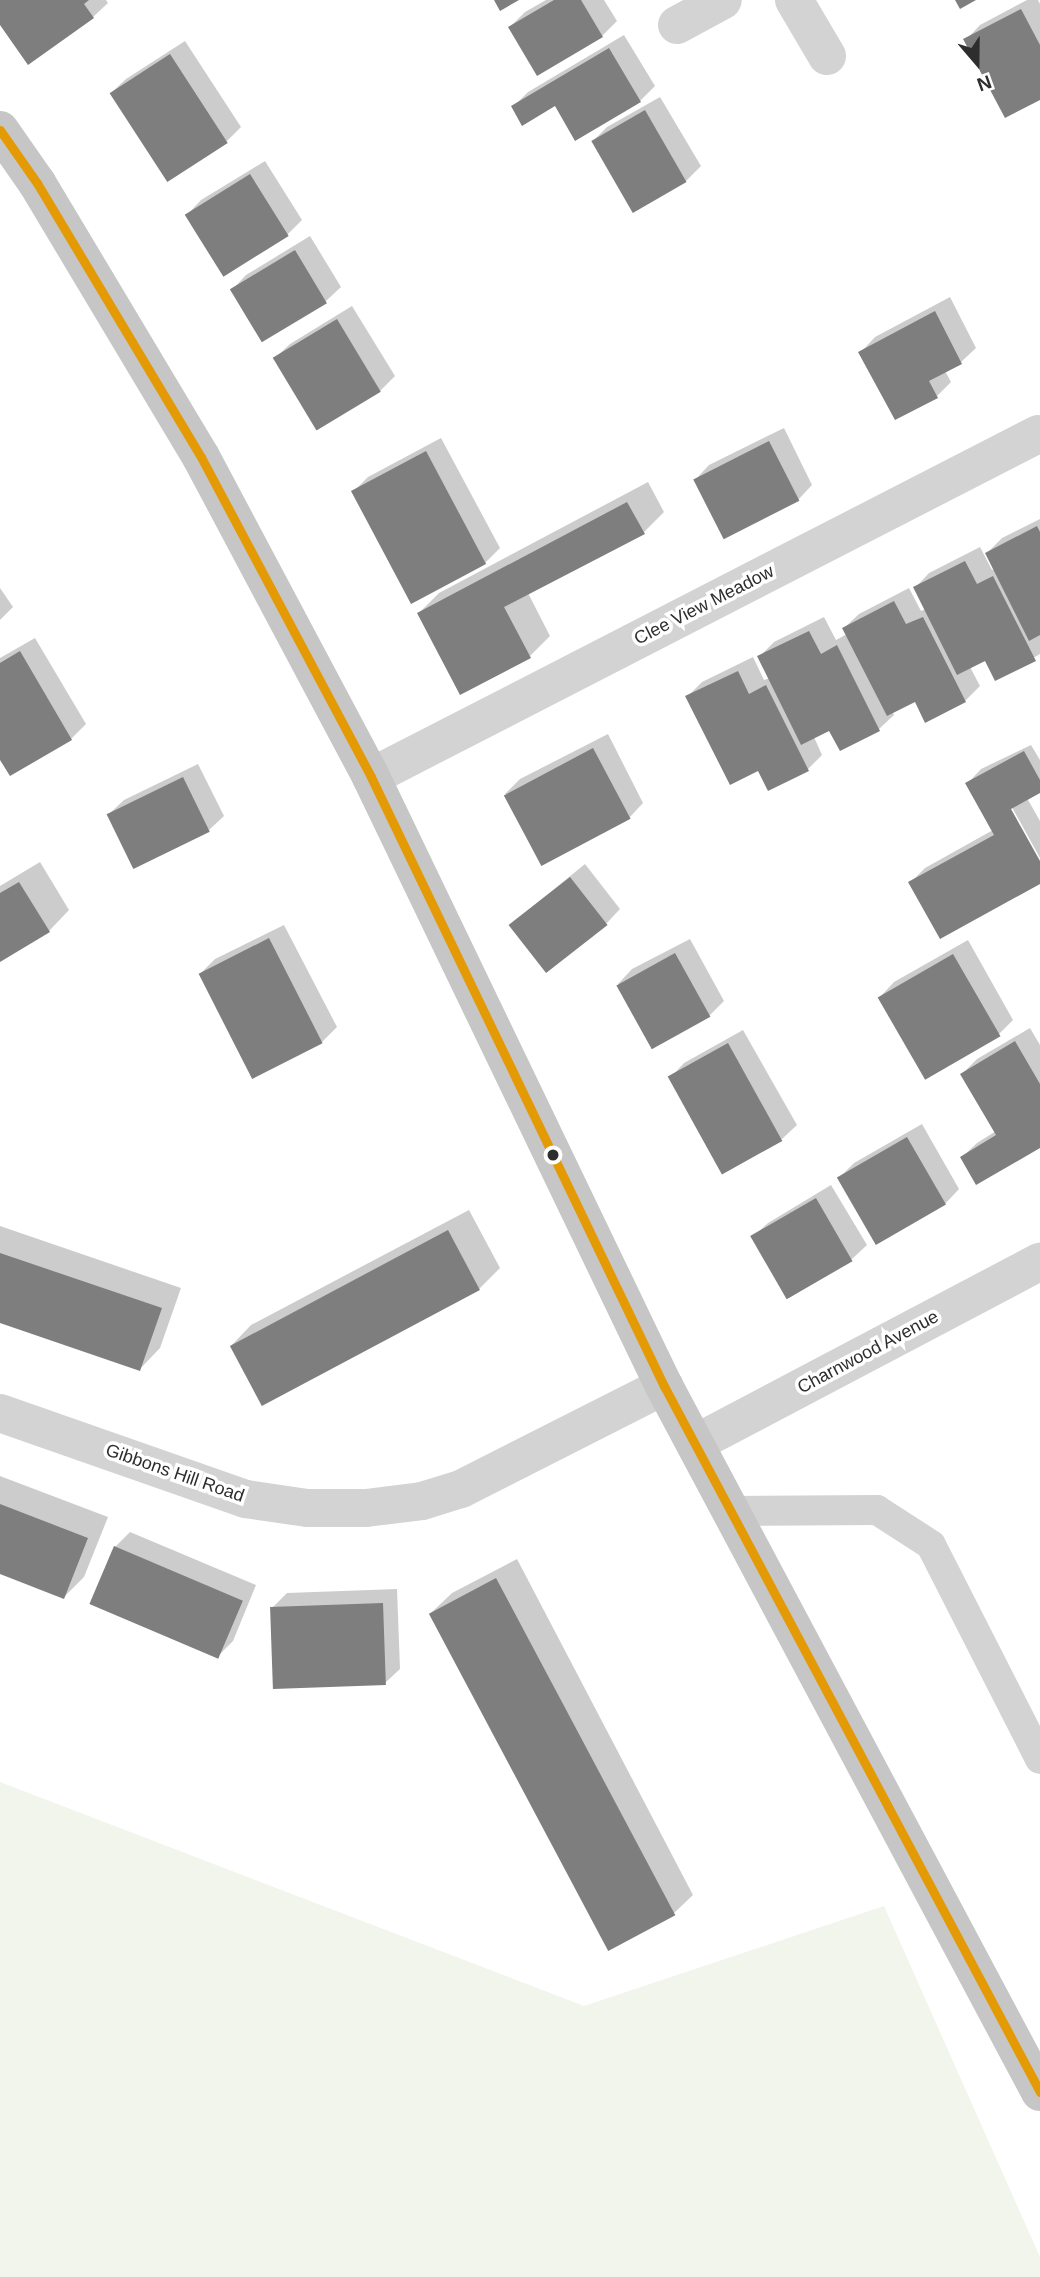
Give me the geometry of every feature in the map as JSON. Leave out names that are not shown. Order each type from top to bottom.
[{"type":"main road","points":[[0,130],[37,183],[201,457],[370,777],[664,1386],[1040,2092]]},
{"type":"street","points":[[677,25],[723,0]]},
{"type":"street","points":[[794,0],[827,56]]},
{"type":"street","name":"Clee View Meadow","points":[[370,777],[1038,434]]},
{"type":"street","name":"Charnwood Avenue","points":[[696,1443],[1040,1262]]},
{"type":"street","name":"Gibbons Hill Road","points":[[0,1413],[246,1499],[307,1508],[366,1508],[422,1501],[461,1489],[664,1386]]},
{"type":"lane","points":[[729,1511],[877,1510],[930,1545],[1040,1759]]},
{"type":"shaded area","points":[[0,1782],[584,2006],[884,1906],[1040,2257],[1040,2277],[0,2277]]},
{"type":"building","points":[[0,0],[89,0],[84,4],[94,18],[28,65],[0,25]]},
{"type":"building","points":[[494,0],[519,0],[500,11]]},
{"type":"building","points":[[554,0],[581,0],[603,37],[537,76],[508,27]]},
{"type":"building","points":[[955,0],[976,0],[960,9]]},
{"type":"building","points":[[1021,9],[1040,45],[1040,100],[1005,118],[963,39]]},
{"type":"building","points":[[609,48],[641,102],[575,141],[555,106],[522,126],[511,106]]},
{"type":"building","points":[[170,54],[228,143],[167,182],[110,93]]},
{"type":"building","points":[[645,110],[686,182],[633,213],[591,141]]},
{"type":"building","points":[[250,174],[289,236],[223,277],[185,215]]},
{"type":"building","points":[[295,250],[327,303],[262,342],[230,289]]},
{"type":"building","points":[[935,311],[962,364],[929,381],[938,398],[895,420],[858,352]]},
{"type":"building","points":[[337,319],[381,392],[316,430],[273,358]]},
{"type":"building","points":[[769,441],[799,501],[724,539],[693,480]]},
{"type":"building","points":[[426,451],[486,564],[411,604],[351,491]]},
{"type":"building","points":[[627,502],[645,534],[504,607],[531,658],[460,695],[417,613]]},
{"type":"building","points":[[1037,526],[1040,532],[1040,635],[1029,641],[985,553]]},
{"type":"building","points":[[965,561],[977,584],[993,576],[1036,661],[995,681],[985,661],[957,675],[913,587]]},
{"type":"building","points":[[894,601],[906,624],[923,617],[966,702],[925,723],[915,702],[887,716],[842,628]]},
{"type":"building","points":[[809,631],[821,654],[837,645],[880,731],[840,751],[829,731],[801,745],[757,656]]},
{"type":"building","points":[[20,651],[72,740],[10,776],[0,760],[0,663]]},
{"type":"building","points":[[738,671],[749,694],[766,685],[809,771],[768,791],[758,771],[730,785],[685,696]]},
{"type":"building","points":[[593,748],[631,819],[541,866],[504,795]]},
{"type":"building","points":[[1024,751],[1040,780],[1040,793],[1011,809],[1040,861],[1040,884],[940,939],[908,882],[994,835],[965,783]]},
{"type":"building","points":[[183,777],[210,832],[133,869],[107,814]]},
{"type":"building","points":[[570,877],[608,925],[546,973],[509,925]]},
{"type":"building","points":[[19,882],[50,932],[0,962],[0,893]]},
{"type":"building","points":[[269,938],[323,1043],[252,1079],[199,974]]},
{"type":"building","points":[[675,953],[710,1017],[652,1049],[616,985]]},
{"type":"building","points":[[953,954],[1001,1036],[925,1080],[878,998]]},
{"type":"building","points":[[1015,1041],[1040,1084],[1040,1148],[976,1185],[960,1157],[996,1135],[960,1074]]},
{"type":"building","points":[[728,1043],[782,1141],[722,1174],[668,1076]]},
{"type":"building","points":[[907,1137],[946,1205],[876,1245],[837,1178]]},
{"type":"building","points":[[816,1198],[853,1261],[787,1299],[750,1236]]},
{"type":"building","points":[[448,1230],[480,1290],[262,1406],[230,1346]]},
{"type":"building","points":[[0,1253],[162,1308],[140,1371],[0,1323]]},
{"type":"building","points":[[0,1504],[88,1538],[64,1599],[0,1574]]},
{"type":"building","points":[[114,1546],[243,1601],[218,1659],[89,1604]]},
{"type":"building","points":[[496,1578],[675,1915],[608,1951],[429,1614]]},
{"type":"building","points":[[383,1603],[386,1685],[273,1689],[270,1607]]},
{"type":"transit line","points":[[0,130],[37,183],[201,457],[371,777],[664,1386],[1040,2092]]}]
